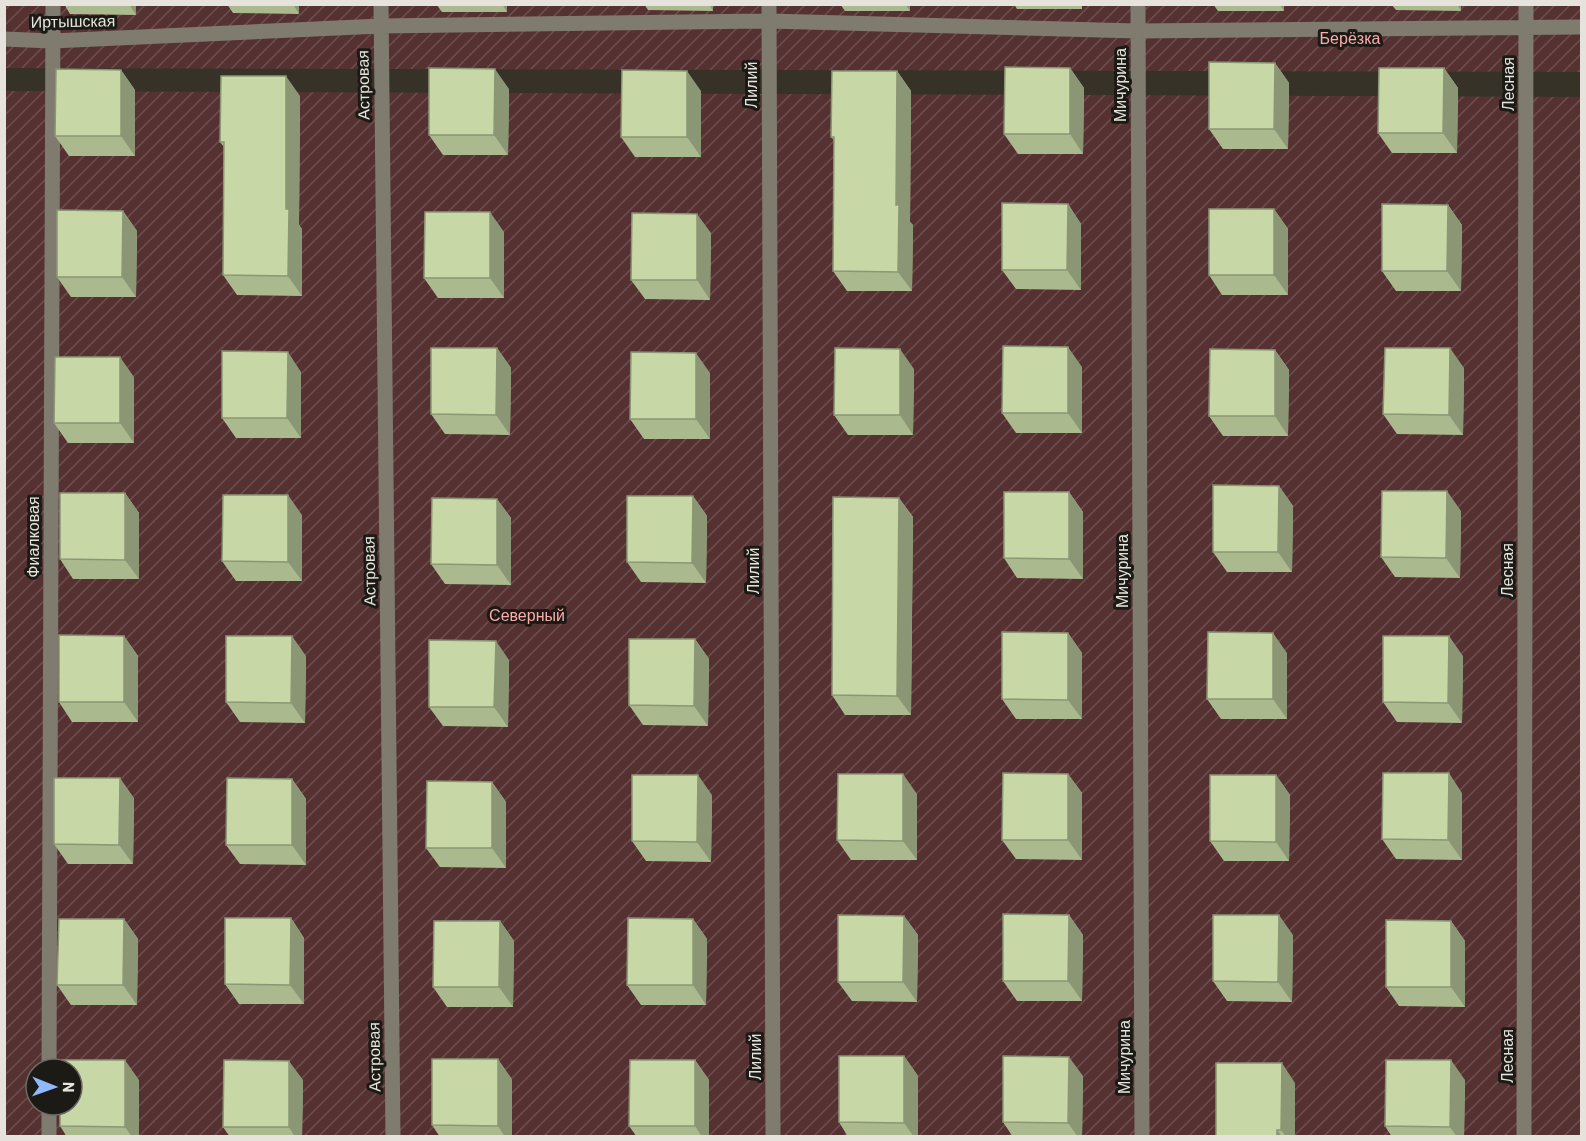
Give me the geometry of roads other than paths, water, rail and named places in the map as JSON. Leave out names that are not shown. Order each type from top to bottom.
[{"type":"street","name":"Фиалковая","points":[[49,1057],[52,4]]},
{"type":"street","name":"Астровая","points":[[381,4],[393,1137]]},
{"type":"street","name":"Лилий","points":[[769,4],[773,1137]]},
{"type":"street","name":"Мичурина","points":[[1138,4],[1142,1137]]},
{"type":"street","name":"Лесная","points":[[1524,1137],[1526,4]]},
{"type":"street","name":"Иртышская","points":[[4,39],[52,41],[381,26],[768,21],[1137,31],[1581,27]]},
{"type":"street","points":[[49,1117],[49,1137]]},
{"type":"park label","name":"Берёзка","points":[[1350,38]]},
{"type":"park label","name":"Северный","points":[[527,615]]}]
